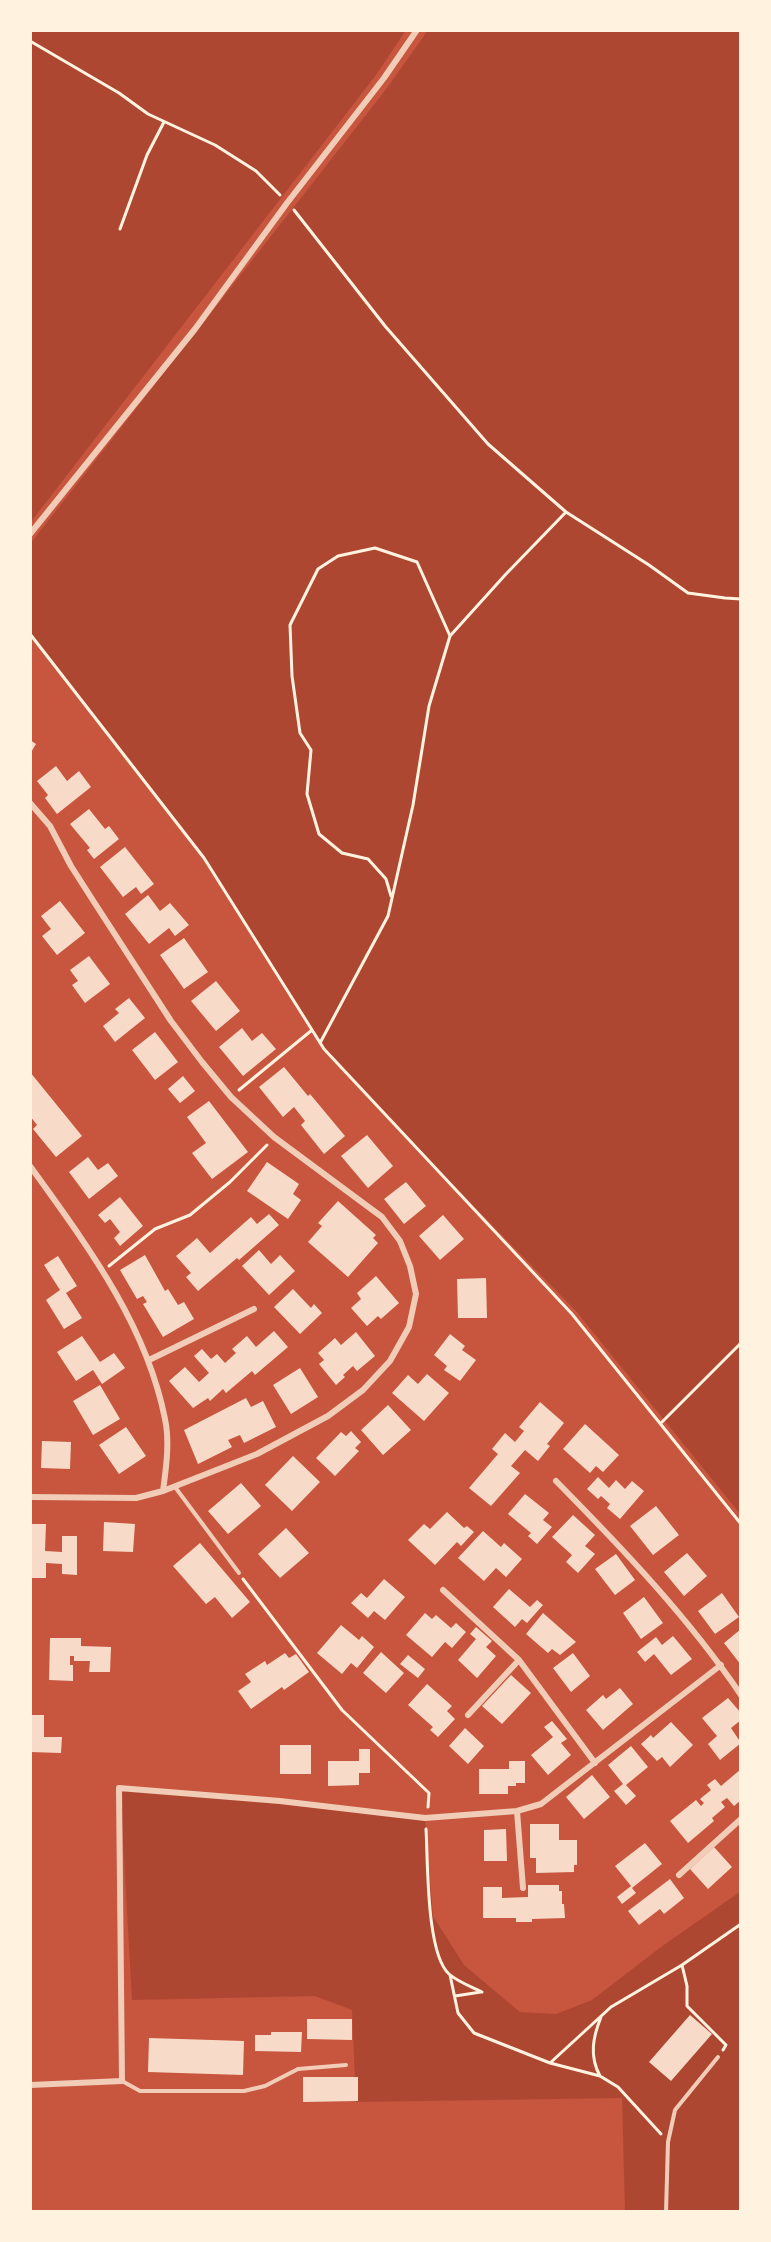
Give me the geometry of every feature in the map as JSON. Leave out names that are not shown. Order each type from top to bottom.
[{"type":"street","points":[[30,534],[195,329],[384,78],[417,30]]},
{"type":"street","points":[[30,803],[50,826],[71,866],[171,1021],[231,1097],[274,1137],[382,1217],[400,1241],[410,1266],[416,1294],[409,1327],[390,1360],[363,1390],[328,1416],[257,1454],[175,1487],[136,1498],[30,1497]]},
{"type":"street","points":[[30,1166],[103,1271],[131,1321],[149,1360],[165,1419],[166,1469],[163,1491]]},
{"type":"street","points":[[149,1360],[254,1309]]},
{"type":"street","points":[[556,1481],[636,1563],[721,1665],[741,1695]]},
{"type":"street","points":[[443,1590],[519,1660],[595,1763]]},
{"type":"street","points":[[468,1715],[519,1660]]},
{"type":"street","points":[[30,2085],[122,2080],[118,1788],[280,1801],[425,1818],[517,1811],[541,1804],[721,1665]]},
{"type":"street","points":[[517,1811],[523,1888]]},
{"type":"street","points":[[680,1875],[741,1819]]},
{"type":"lane","points":[[175,1487],[239,1574]]},
{"type":"lane","points":[[666,2212],[668,2142],[675,2110],[718,2057]]},
{"type":"lane","points":[[122,2080],[140,2091],[244,2091],[264,2086],[298,2069],[346,2065]]},
{"type":"path","points":[[30,41],[89,74],[148,114],[215,145],[256,171],[288,203],[385,326],[488,444],[566,512],[688,592],[741,598]]},
{"type":"path","points":[[120,229],[147,155],[164,122]]},
{"type":"path","points":[[320,1043],[388,915],[413,805],[429,706],[450,636],[566,512]]},
{"type":"path","points":[[392,897],[386,879],[368,859],[342,853],[319,834],[307,794],[311,750],[300,733],[292,676],[290,625],[318,569],[338,556],[375,548],[417,562],[450,636]]},
{"type":"path","points":[[30,634],[204,858],[320,1043],[407,1140],[572,1314],[741,1524]]},
{"type":"path","points":[[231,1097],[312,1030]]},
{"type":"path","points":[[103,1271],[154,1229],[190,1215],[230,1182],[274,1137]]},
{"type":"path","points":[[661,1423],[741,1343]]},
{"type":"path","points":[[239,1574],[342,1710],[429,1792],[430,1798],[425,1818],[431,1914],[436,1953],[450,1975],[458,2013],[474,2033],[550,2063],[600,2076],[618,2087],[668,2142]]},
{"type":"path","points":[[550,2063],[611,2007],[682,1965],[741,1924]]},
{"type":"path","points":[[682,1965],[687,1986],[687,2006],[726,2045],[718,2057]]},
{"type":"path","points":[[450,1975],[482,1992],[455,1996]]},
{"type":"path","points":[[600,2076],[594,2066],[593,2050],[596,2030],[602,2015]]},
{"type":"shaded area","points":[[30,30],[406,30],[376,75],[30,523]]},
{"type":"shaded area","points":[[428,30],[741,30],[741,1515],[576,1311],[408,1139],[325,1048],[204,858],[30,634],[30,544],[387,88]]},
{"type":"shaded area","points":[[120,1788],[425,1819],[433,1916],[464,1965],[520,2012],[556,2014],[592,2000],[661,1947],[741,1891],[741,2212],[625,2212],[622,2098],[356,2102],[352,2010],[315,1996],[132,2000]]},
{"type":"building","points":[[30,740],[36,744],[30,754]]},
{"type":"building","points":[[56,766],[67,781],[79,771],[91,787],[57,814],[45,798],[48,795],[37,781]]},
{"type":"building","points":[[89,809],[105,829],[109,826],[119,839],[94,859],[87,850],[90,848],[70,824]]},
{"type":"building","points":[[125,847],[154,884],[141,894],[136,887],[123,897],[100,867]]},
{"type":"building","points":[[148,895],[160,911],[170,903],[189,925],[175,936],[169,928],[149,944],[125,914]]},
{"type":"building","points":[[60,901],[85,933],[57,955],[42,936],[51,929],[41,916]]},
{"type":"building","points":[[184,938],[208,972],[184,989],[160,955]]},
{"type":"building","points":[[89,956],[110,984],[85,1003],[72,985],[78,981],[70,970]]},
{"type":"building","points":[[216,981],[240,1011],[216,1031],[191,1001]]},
{"type":"building","points":[[129,998],[145,1018],[115,1042],[103,1026],[119,1013],[115,1009]]},
{"type":"building","points":[[242,1028],[252,1041],[262,1033],[276,1049],[243,1076],[219,1047]]},
{"type":"building","points":[[155,1032],[178,1062],[155,1080],[132,1050]]},
{"type":"building","points":[[284,1067],[345,1136],[324,1154],[301,1125],[305,1121],[294,1107],[283,1117],[259,1087]]},
{"type":"building","points":[[30,1072],[82,1136],[56,1157],[33,1129],[37,1125],[30,1116]]},
{"type":"building","points":[[183,1076],[195,1091],[180,1103],[168,1089]]},
{"type":"building","points":[[209,1101],[248,1152],[212,1179],[192,1153],[206,1143],[187,1117]]},
{"type":"building","points":[[367,1135],[393,1166],[368,1188],[341,1156]]},
{"type":"building","points":[[88,1157],[98,1170],[108,1163],[118,1176],[89,1199],[69,1172]]},
{"type":"building","points":[[267,1162],[299,1184],[293,1194],[301,1200],[288,1219],[247,1191]]},
{"type":"building","points":[[406,1182],[426,1206],[404,1224],[384,1199]]},
{"type":"building","points":[[120,1197],[143,1226],[120,1246],[114,1238],[120,1232],[110,1219],[105,1223],[98,1215]]},
{"type":"building","points":[[338,1201],[376,1235],[373,1238],[378,1243],[348,1277],[308,1242],[322,1226],[318,1223]]},
{"type":"building","points":[[269,1214],[279,1225],[239,1260],[237,1258],[198,1291],[186,1277],[191,1273],[176,1256],[197,1238],[210,1253],[251,1217],[257,1224]]},
{"type":"building","points":[[443,1215],[464,1239],[440,1260],[419,1236]]},
{"type":"building","points":[[259,1250],[271,1264],[280,1255],[295,1271],[269,1295],[242,1266]]},
{"type":"building","points":[[145,1255],[165,1291],[168,1289],[178,1305],[184,1302],[194,1319],[163,1337],[143,1304],[147,1302],[143,1296],[137,1299],[120,1270]]},
{"type":"building","points":[[58,1256],[77,1286],[66,1293],[82,1318],[64,1329],[46,1300],[60,1290],[44,1265]]},
{"type":"building","points":[[376,1276],[399,1303],[381,1319],[378,1316],[367,1326],[351,1308],[361,1299],[357,1293]]},
{"type":"building","points":[[486,1278],[487,1318],[458,1318],[457,1279]]},
{"type":"building","points":[[293,1289],[311,1308],[314,1304],[322,1313],[300,1334],[274,1307]]},
{"type":"building","points":[[274,1331],[288,1347],[255,1375],[252,1371],[226,1393],[223,1389],[210,1401],[208,1398],[193,1408],[169,1381],[185,1367],[199,1382],[209,1373],[194,1356],[202,1349],[211,1359],[217,1354],[225,1363],[236,1353],[232,1349],[247,1336],[256,1347]]},
{"type":"building","points":[[356,1332],[375,1356],[357,1371],[353,1366],[336,1385],[319,1364],[324,1360],[318,1353],[335,1338],[341,1345]]},
{"type":"building","points":[[450,1334],[465,1346],[462,1350],[476,1360],[460,1381],[444,1370],[447,1366],[434,1355]]},
{"type":"building","points":[[82,1336],[100,1362],[114,1353],[125,1368],[102,1384],[93,1370],[76,1381],[57,1352]]},
{"type":"building","points":[[300,1368],[318,1397],[291,1414],[273,1385]]},
{"type":"building","points":[[427,1374],[449,1393],[424,1421],[392,1393],[408,1375],[418,1384]]},
{"type":"building","points":[[100,1385],[120,1419],[93,1435],[73,1401]]},
{"type":"building","points":[[246,1398],[251,1407],[263,1401],[276,1427],[244,1443],[240,1435],[228,1440],[232,1447],[198,1464],[184,1430]]},
{"type":"building","points":[[540,1402],[564,1423],[547,1444],[550,1446],[538,1461],[525,1450],[511,1466],[520,1473],[491,1506],[469,1488],[498,1454],[492,1449],[505,1433],[515,1442],[524,1431],[519,1427]]},
{"type":"building","points":[[388,1405],[411,1430],[383,1455],[361,1430]]},
{"type":"building","points":[[585,1424],[619,1455],[603,1472],[596,1466],[590,1473],[563,1449]]},
{"type":"building","points":[[126,1427],[146,1456],[119,1474],[99,1445]]},
{"type":"building","points":[[351,1431],[361,1442],[355,1448],[359,1451],[335,1476],[316,1458],[341,1432],[346,1436]]},
{"type":"building","points":[[42,1441],[71,1442],[70,1469],[41,1468]]},
{"type":"building","points":[[293,1456],[320,1482],[292,1511],[265,1485]]},
{"type":"building","points":[[598,1477],[609,1488],[616,1480],[625,1489],[632,1481],[644,1491],[620,1519],[607,1508],[610,1504],[601,1496],[598,1499],[587,1489]]},
{"type":"building","points":[[241,1483],[261,1506],[228,1534],[208,1511]]},
{"type":"building","points":[[525,1494],[549,1513],[543,1520],[552,1527],[537,1544],[528,1536],[531,1533],[508,1514]]},
{"type":"building","points":[[656,1506],[679,1535],[653,1555],[630,1526]]},
{"type":"building","points":[[447,1512],[464,1528],[467,1526],[474,1532],[461,1546],[457,1542],[435,1565],[408,1540],[424,1524],[430,1529]]},
{"type":"building","points":[[573,1515],[595,1535],[585,1546],[595,1554],[578,1573],[566,1562],[572,1555],[552,1537]]},
{"type":"building","points":[[104,1522],[135,1524],[133,1552],[103,1551]]},
{"type":"building","points":[[30,1524],[46,1524],[45,1551],[62,1552],[62,1536],[77,1536],[77,1575],[62,1574],[62,1564],[46,1563],[46,1578],[30,1578]]},
{"type":"building","points":[[286,1528],[309,1553],[280,1578],[258,1554]]},
{"type":"building","points":[[483,1531],[501,1547],[504,1543],[522,1559],[506,1577],[496,1568],[484,1581],[458,1558]]},
{"type":"building","points":[[200,1543],[250,1602],[232,1618],[215,1597],[206,1604],[173,1566]]},
{"type":"building","points":[[687,1553],[707,1576],[684,1596],[664,1572]]},
{"type":"building","points":[[616,1554],[635,1580],[615,1595],[595,1569]]},
{"type":"building","points":[[384,1579],[405,1597],[385,1620],[374,1611],[368,1618],[351,1603],[361,1593],[367,1598]]},
{"type":"building","points":[[509,1589],[530,1607],[537,1600],[543,1605],[527,1623],[522,1619],[515,1627],[493,1607]]},
{"type":"building","points":[[722,1593],[739,1617],[715,1634],[698,1611]]},
{"type":"building","points":[[644,1597],[663,1623],[641,1639],[623,1613]]},
{"type":"building","points":[[425,1613],[432,1619],[436,1615],[451,1628],[456,1623],[466,1632],[452,1648],[445,1642],[432,1657],[406,1635]]},
{"type":"building","points":[[543,1613],[576,1642],[560,1655],[552,1649],[548,1653],[526,1634]]},
{"type":"building","points":[[341,1625],[359,1640],[362,1636],[374,1647],[357,1668],[351,1663],[342,1674],[317,1653]]},
{"type":"building","points":[[476,1627],[492,1641],[486,1647],[496,1656],[477,1678],[458,1660],[476,1639],[470,1634]]},
{"type":"building","points":[[741,1629],[741,1665],[724,1643]]},
{"type":"building","points":[[673,1636],[692,1659],[671,1675],[654,1654],[645,1662],[637,1652],[656,1637],[662,1645]]},
{"type":"building","points":[[50,1638],[81,1638],[81,1646],[111,1647],[110,1672],[89,1672],[90,1661],[74,1661],[74,1656],[70,1656],[70,1665],[73,1665],[73,1681],[49,1680]]},
{"type":"building","points":[[381,1652],[404,1673],[386,1693],[363,1673]]},
{"type":"building","points":[[285,1653],[289,1658],[296,1654],[309,1672],[284,1690],[282,1687],[251,1709],[238,1691],[251,1682],[245,1674],[265,1661],[267,1665]]},
{"type":"building","points":[[573,1653],[590,1676],[571,1692],[553,1668]]},
{"type":"building","points":[[408,1655],[425,1669],[418,1678],[400,1664]]},
{"type":"building","points":[[511,1675],[531,1693],[502,1724],[482,1706]]},
{"type":"building","points":[[427,1684],[452,1706],[447,1711],[455,1719],[438,1737],[430,1730],[433,1727],[408,1705]]},
{"type":"building","points":[[620,1688],[633,1704],[603,1730],[586,1710],[603,1695],[606,1699]]},
{"type":"building","points":[[728,1698],[741,1713],[741,1720],[731,1728],[741,1743],[720,1760],[708,1744],[717,1736],[702,1718]]},
{"type":"building","points":[[30,1715],[44,1715],[44,1737],[62,1737],[61,1753],[30,1752]]},
{"type":"building","points":[[552,1721],[567,1739],[561,1743],[571,1755],[548,1775],[531,1755],[553,1737],[544,1727]]},
{"type":"building","points":[[671,1722],[693,1745],[670,1767],[662,1757],[657,1761],[641,1744],[651,1735],[653,1738]]},
{"type":"building","points":[[465,1728],[484,1746],[468,1764],[449,1746]]},
{"type":"building","points":[[280,1745],[311,1745],[311,1774],[280,1774]]},
{"type":"building","points":[[631,1746],[648,1767],[626,1785],[636,1796],[626,1805],[614,1791],[623,1784],[608,1765]]},
{"type":"building","points":[[359,1749],[370,1749],[370,1773],[359,1773],[359,1785],[328,1786],[328,1761],[359,1761]]},
{"type":"building","points":[[509,1761],[525,1761],[525,1783],[508,1786],[508,1794],[479,1794],[479,1769],[509,1769]]},
{"type":"building","points":[[741,1769],[741,1800],[734,1806],[727,1798],[721,1802],[725,1807],[712,1818],[714,1821],[688,1843],[670,1821],[696,1800],[701,1806],[704,1803],[700,1799],[711,1790],[707,1785],[715,1779],[721,1786]]},
{"type":"building","points":[[592,1775],[610,1797],[584,1819],[566,1797]]},
{"type":"building","points":[[530,1824],[559,1824],[559,1840],[577,1840],[577,1865],[574,1865],[574,1872],[536,1873],[536,1858],[530,1858]]},
{"type":"building","points":[[506,1829],[507,1861],[484,1861],[484,1830]]},
{"type":"building","points":[[645,1843],[662,1864],[632,1888],[636,1893],[622,1904],[617,1897],[631,1886],[615,1866]]},
{"type":"building","points":[[714,1847],[732,1867],[708,1889],[690,1869]]},
{"type":"building","points":[[670,1879],[684,1898],[664,1914],[660,1909],[639,1925],[628,1911]]},
{"type":"building","points":[[528,1885],[559,1885],[559,1891],[562,1891],[565,1918],[516,1922],[516,1918],[483,1918],[483,1887],[502,1887],[502,1898],[528,1897]]},
{"type":"building","points":[[690,2015],[712,2034],[671,2081],[649,2062]]},
{"type":"building","points":[[307,2019],[352,2019],[352,2040],[307,2039]]},
{"type":"building","points":[[271,2032],[302,2032],[301,2052],[255,2051],[255,2035],[271,2035]]},
{"type":"building","points":[[149,2038],[244,2041],[243,2075],[148,2072]]},
{"type":"building","points":[[303,2077],[358,2077],[358,2101],[303,2102]]}]
